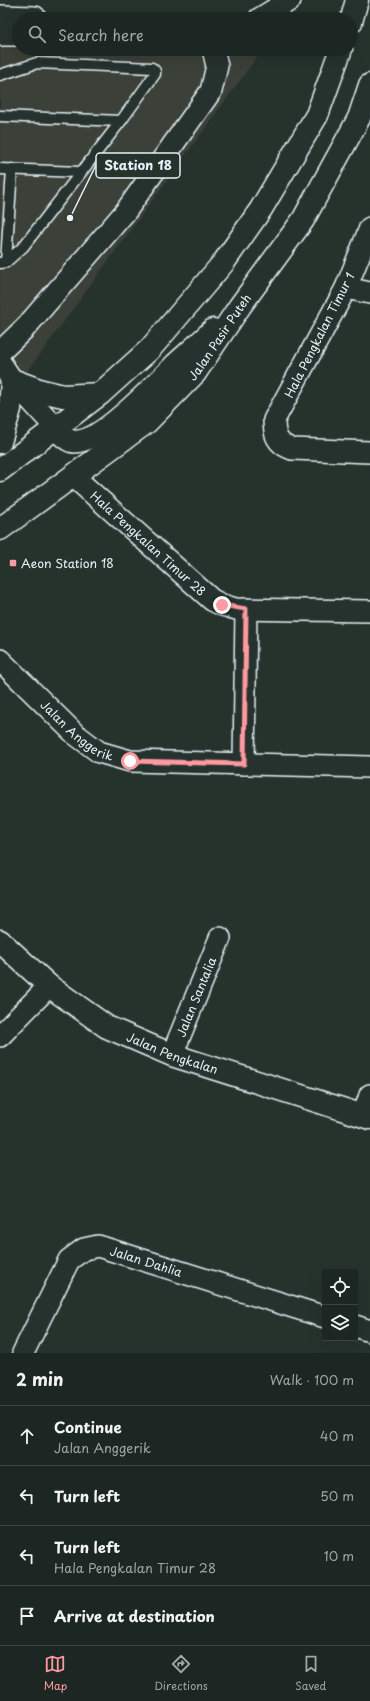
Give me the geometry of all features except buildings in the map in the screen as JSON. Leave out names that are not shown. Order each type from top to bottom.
[{"type":"main road","points":[[354,12],[357,0]]},
{"type":"main road","points":[[0,480],[150,349],[224,262],[261,209],[317,114],[338,56]]},
{"type":"main road","name":"Jalan Pasir Puteh","points":[[0,529],[147,422],[195,373],[240,306],[303,220],[359,118],[370,85]]},
{"type":"main road","points":[[57,430],[72,441],[83,440],[106,429],[150,392],[175,365],[240,306]]},
{"type":"main road","points":[[6,371],[42,391],[63,396],[100,394]]},
{"type":"main road","points":[[0,442],[10,409],[6,371]]},
{"type":"main road","points":[[0,470],[57,430]]},
{"type":"main road","name":"Jalan Pengkalan","points":[[0,941],[49,986],[107,1028],[172,1055],[367,1117]]},
{"type":"street","points":[[270,12],[290,0]]},
{"type":"street","points":[[0,16],[12,15]]},
{"type":"street","points":[[0,35],[12,35]]},
{"type":"street","points":[[0,352],[26,327],[126,211],[210,91],[216,66],[214,56]]},
{"type":"street","name":"Hala Pengkalan Timur 1","points":[[370,228],[346,288],[274,420],[274,433],[278,441],[283,446],[292,450],[370,452]]},
{"type":"street","points":[[346,288],[370,293]]},
{"type":"street","points":[[6,371],[57,430]]},
{"type":"street","name":"Hala Pengkalan Timur 28","points":[[73,476],[212,600],[222,605],[246,609],[370,611]]},
{"type":"street","points":[[244,764],[246,609]]},
{"type":"street","name":"Jalan Anggerik","points":[[0,660],[75,734],[99,752],[130,761],[370,767]]},
{"type":"street","name":"Jalan Santalia","points":[[172,1055],[220,938]]},
{"type":"street","points":[[0,1036],[49,986]]},
{"type":"street","points":[[367,1117],[370,1095]]},
{"type":"street","name":"Jalan Dahlia","points":[[23,1353],[69,1260],[84,1249],[98,1246],[322,1316]]},
{"type":"street","points":[[358,1327],[370,1331]]},
{"type":"lane","points":[[0,75],[37,63],[154,69],[155,74],[121,121],[80,172],[23,248],[3,263]]},
{"type":"lane","points":[[0,116],[121,121]]},
{"type":"lane","points":[[0,168],[80,172]]},
{"type":"lane","points":[[3,263],[12,169]]},
{"type":"shaded area","points":[[0,27],[12,28],[12,56],[258,56],[16,387],[0,401]]},
{"type":"place","name":"Station 18","points":[[70,218]]},
{"type":"place","name":"Aeon Station 18","points":[[13,563]]},
{"type":"route","points":[[130,761],[244,764],[246,609],[236,609],[222,605]]}]
